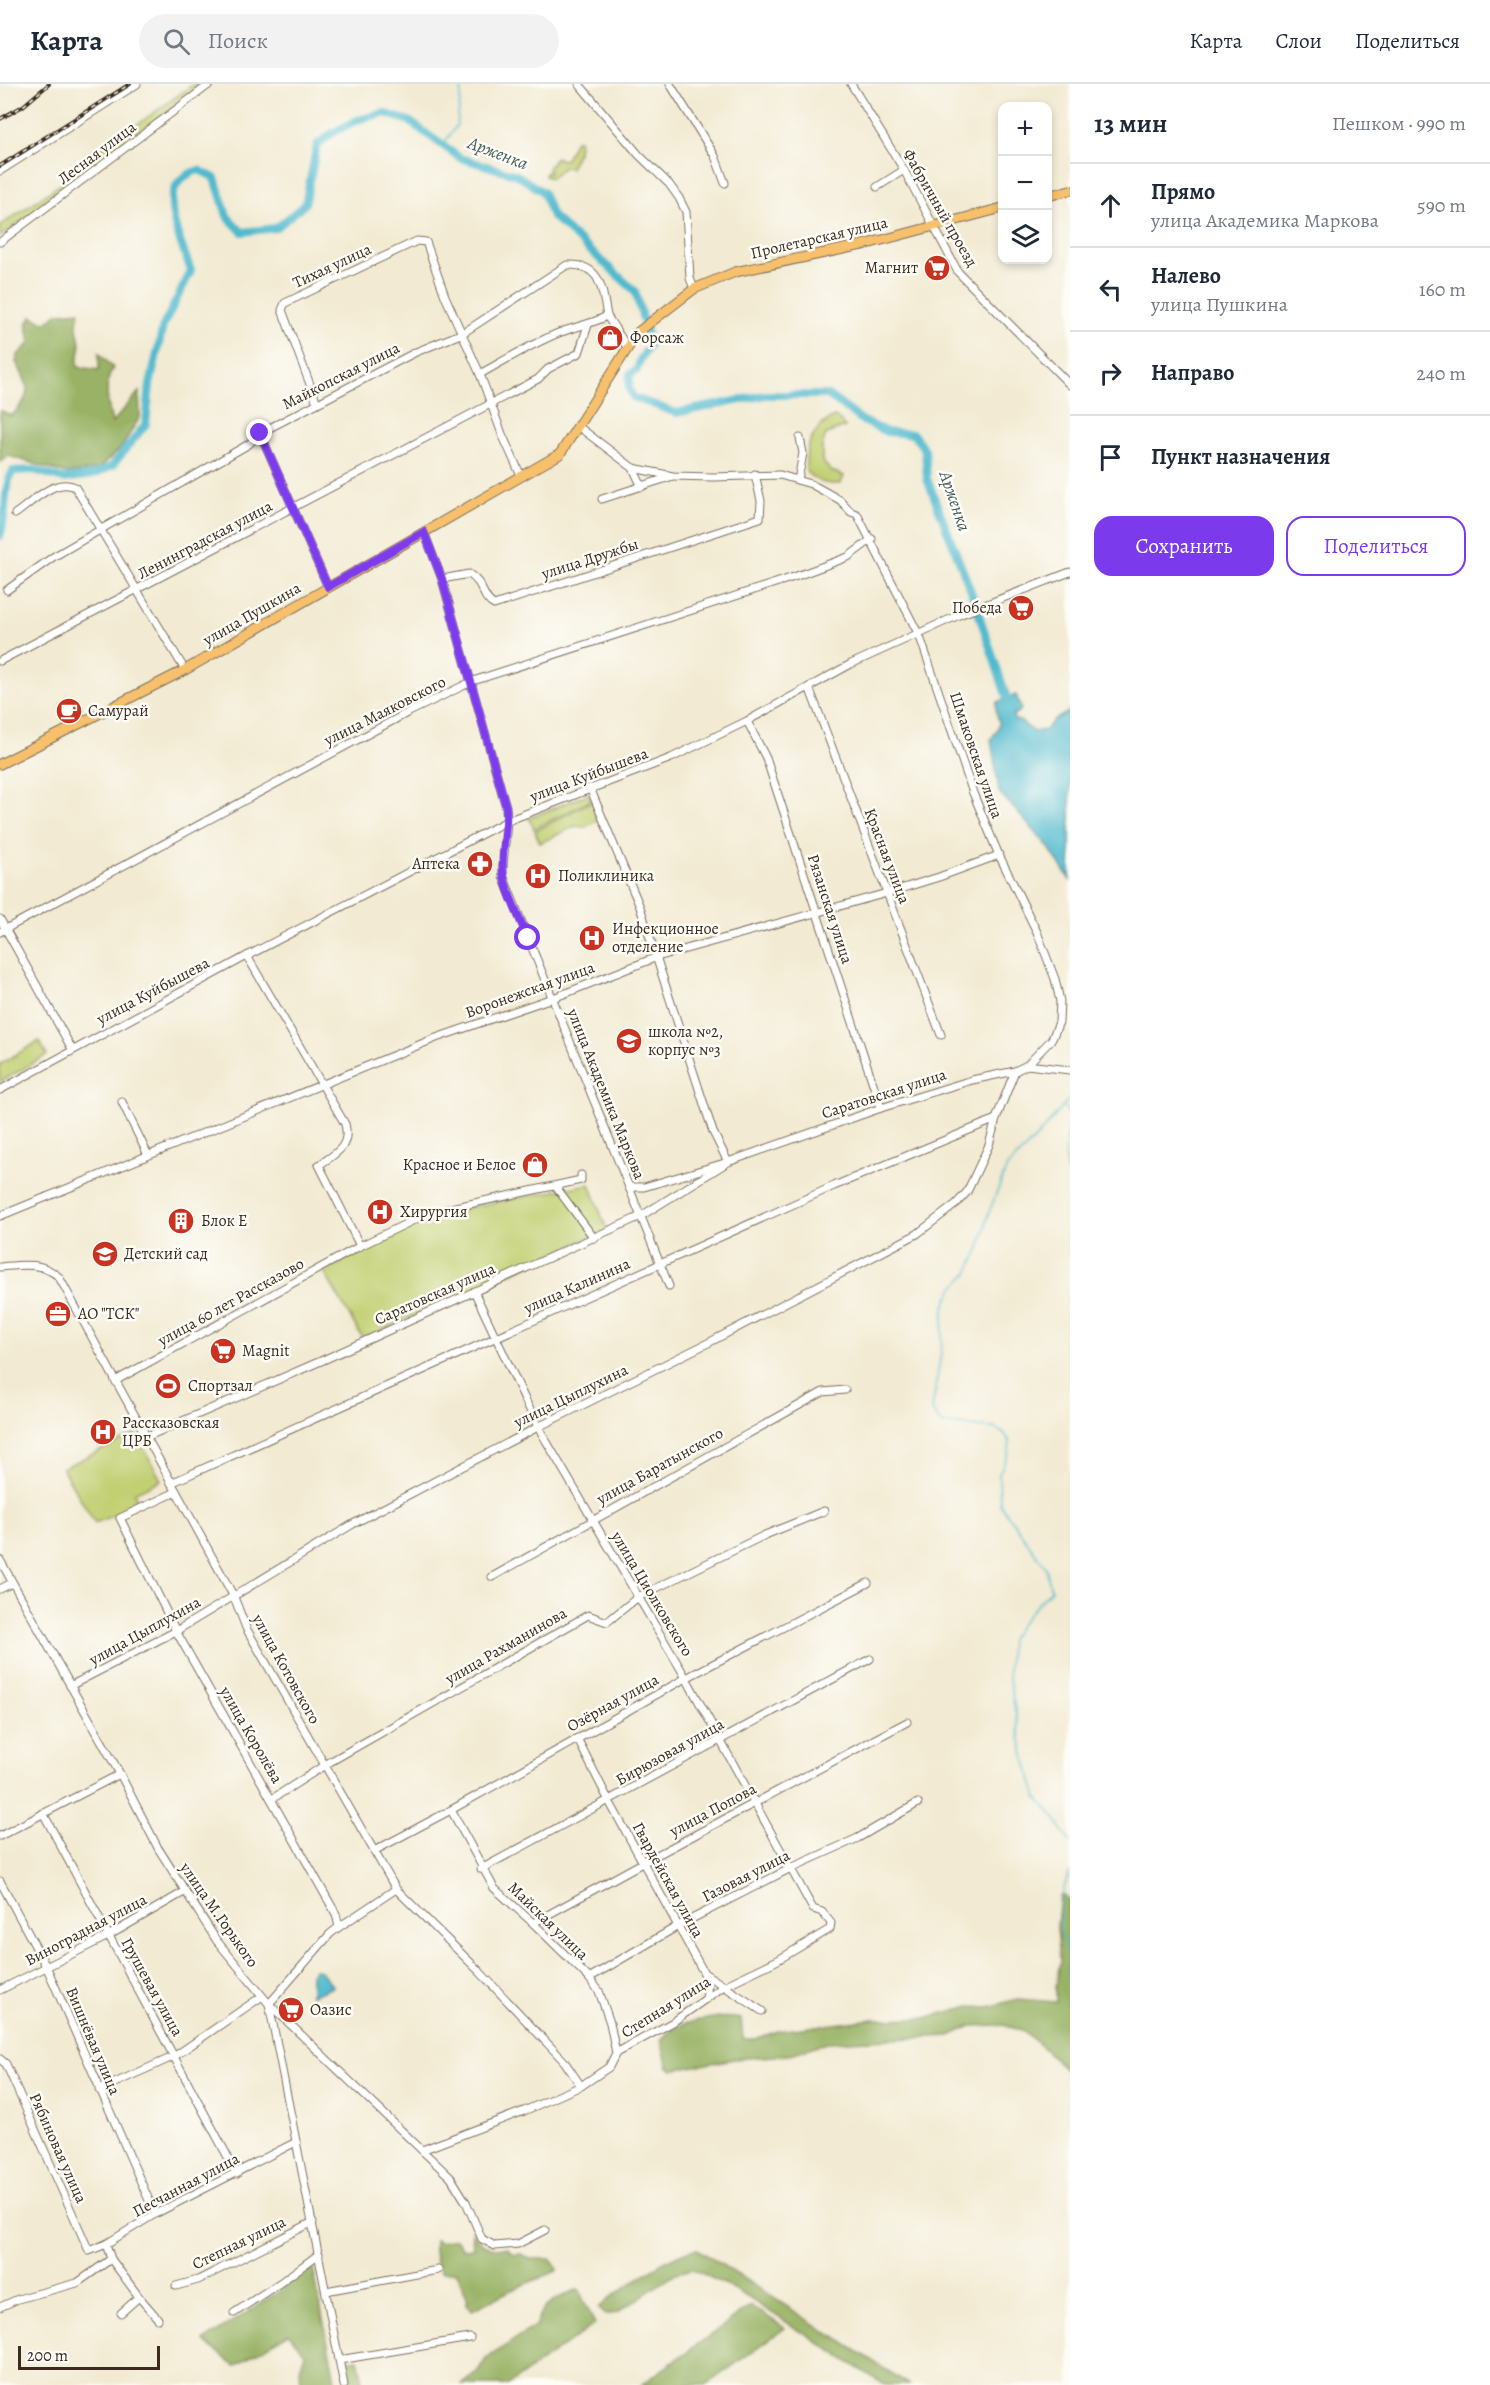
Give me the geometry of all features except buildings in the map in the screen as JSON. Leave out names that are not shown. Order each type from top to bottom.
[{"type":"main road","points":[[1052,195],[1070,190]]},
{"type":"main road","name":"Пролетарская улица","points":[[654,320],[694,289],[735,272],[867,244],[998,209]]},
{"type":"main road","name":"улица Пушкина","points":[[0,764],[185,670],[560,454],[579,427],[627,346],[638,332],[654,320]]},
{"type":"street","points":[[0,171],[137,84]]},
{"type":"street","name":"Лесная улица","points":[[0,242],[210,84]]},
{"type":"street","points":[[579,84],[679,198],[686,212],[690,278],[694,289]]},
{"type":"street","points":[[670,84],[715,156],[725,183]]},
{"type":"street","name":"Фабричный проезд","points":[[851,84],[904,171],[958,272],[1070,385]]},
{"type":"street","points":[[877,187],[904,171]]},
{"type":"street","name":"Тихая улица","points":[[317,403],[282,310],[285,303],[417,241],[426,242],[445,296],[462,333]]},
{"type":"street","name":"Майкопская улица","points":[[7,590],[53,557],[249,444],[260,433],[416,352],[462,333],[567,265],[581,264],[592,271],[604,290],[607,316]]},
{"type":"street","points":[[480,374],[534,344],[607,316],[627,346]]},
{"type":"street","name":"Ленинградская улица","points":[[0,661],[538,379],[548,369],[579,353],[588,325]]},
{"type":"street","points":[[462,333],[521,476]]},
{"type":"street","name":"Шмаковская улица","points":[[579,427],[633,468],[673,476],[780,475],[811,484],[857,514],[919,633],[973,794],[999,855],[1037,932],[1055,979],[1060,1001],[1059,1022],[1052,1039],[1027,1065]]},
{"type":"street","points":[[260,433],[328,587]]},
{"type":"street","points":[[798,480],[803,453],[800,438]]},
{"type":"street","points":[[633,468],[642,488]]},
{"type":"street","name":"улица Дружбы","points":[[442,579],[469,574],[478,580],[488,602],[494,605],[760,518],[761,501],[755,474]]},
{"type":"street","name":"Шмаковская улица","points":[[602,499],[642,488],[673,476]]},
{"type":"street","points":[[15,514],[52,487],[69,484],[75,487],[185,670]]},
{"type":"street","name":"улица Академика Маркова","points":[[424,532],[442,579],[506,807],[503,876],[669,1286]]},
{"type":"street","name":"улица Маяковского","points":[[3,931],[407,713],[471,682],[794,577],[848,557],[872,539]]},
{"type":"street","name":"улица Куйбышева","points":[[0,1090],[247,956],[507,821],[671,758],[747,721],[851,664],[959,615],[1070,572]]},
{"type":"street","name":"Красная улица","points":[[809,687],[941,1035]]},
{"type":"street","name":"Рязанская улица","points":[[747,721],[766,758],[881,1108]]},
{"type":"street","points":[[590,788],[640,907],[713,1132],[728,1162]]},
{"type":"street","name":"Воронежская улица","points":[[0,1216],[436,1038],[657,957],[887,893],[999,855]]},
{"type":"street","points":[[0,919],[3,931],[72,1049]]},
{"type":"street","points":[[247,956],[345,1124],[348,1136],[342,1148],[319,1165],[360,1246]]},
{"type":"street","points":[[1027,1065],[1070,1070]]},
{"type":"street","name":"Саратовская улица","points":[[629,1187],[644,1187],[728,1162],[881,1108],[983,1077],[1015,1071],[1027,1065]]},
{"type":"street","name":"улица Цыплухина","points":[[70,1686],[176,1631],[353,1524],[917,1234],[968,1192],[989,1145],[996,1119],[1015,1071]]},
{"type":"street","points":[[122,1102],[148,1155]]},
{"type":"street","name":"улица Калинина","points":[[171,1483],[834,1186],[996,1119]]},
{"type":"street","name":"Саратовская улица","points":[[146,1437],[321,1361],[641,1216],[728,1162]]},
{"type":"street","name":"улица 60 лет Рассказово","points":[[115,1381],[402,1225],[436,1212],[556,1187],[581,1180],[581,1175]]},
{"type":"street","points":[[556,1187],[594,1238]]},
{"type":"street","name":"улица Котовского","points":[[0,1267],[38,1265],[59,1277],[234,1597],[246,1628],[396,1889],[480,1972],[564,2061],[581,2086]]},
{"type":"street","name":"улица Циолковского","points":[[474,1291],[538,1427],[686,1678],[813,1908],[830,1919],[830,1929]]},
{"type":"street","name":"улица Баратынского","points":[[492,1577],[823,1392],[845,1390]]},
{"type":"street","name":"улица Королёва","points":[[176,1492],[120,1518],[176,1631],[336,1914],[339,1927]]},
{"type":"street","name":"улица Рахманинова","points":[[272,1799],[324,1766],[588,1615],[607,1622],[638,1597],[765,1535],[824,1511]]},
{"type":"street","name":"улица М.Горького","points":[[0,1560],[184,1892],[216,1941],[261,1997],[451,2178],[466,2202],[482,2239],[495,2246],[518,2244],[545,2230]]},
{"type":"street","points":[[0,1588],[12,1583]]},
{"type":"street","name":"Озёрная улица","points":[[374,1851],[686,1678],[868,1583]]},
{"type":"street","name":"Бирюзовая улица","points":[[482,1869],[870,1659]]},
{"type":"street","name":"улица Попова","points":[[533,1923],[906,1722]]},
{"type":"street","name":"Гвардейская улица","points":[[577,1738],[609,1801],[704,1973],[762,2011]]},
{"type":"street","points":[[0,1836],[120,1774]]},
{"type":"street","name":"Газовая улица","points":[[589,1978],[678,1926],[791,1868],[858,1839],[918,1803]]},
{"type":"street","name":"Майская улица","points":[[451,1810],[494,1888],[533,1923],[589,1978],[599,1991],[610,2023],[616,2053]]},
{"type":"street","name":"Грушевая улица","points":[[43,1813],[237,2174]]},
{"type":"street","name":"Вишнёвая улица","points":[[0,1881],[47,1968],[154,2214]]},
{"type":"street","points":[[344,2385],[268,2004],[330,1934],[396,1889]]},
{"type":"street","name":"Виноградная улица","points":[[0,1990],[108,1936],[184,1892]]},
{"type":"street","name":"Степная улица","points":[[422,2150],[524,2111],[581,2086],[609,2067],[616,2053],[673,2022],[724,1986],[778,1960],[830,1929]]},
{"type":"street","points":[[704,1973],[708,1983],[706,1999]]},
{"type":"street","points":[[99,2090],[175,2056],[261,1997]]},
{"type":"street","name":"Рябиновая улица","points":[[0,2059],[6,2064],[89,2251]]},
{"type":"street","name":"Песчанная улица","points":[[89,2251],[106,2244],[154,2214],[237,2174],[296,2142]]},
{"type":"street","name":"Степная улица","points":[[176,2286],[198,2280],[313,2222]]},
{"type":"street","points":[[106,2244],[111,2259],[158,2319]]},
{"type":"street","points":[[234,2313],[319,2254]]},
{"type":"street","points":[[0,2307],[18,2299],[77,2283],[111,2259]]},
{"type":"street","points":[[326,2291],[438,2270]]},
{"type":"street","points":[[121,2313],[139,2297]]},
{"type":"street","points":[[339,2360],[470,2338]]},
{"type":"green space","points":[[194,84],[204,84],[0,237],[0,226],[65,181],[64,179],[77,170],[74,165],[77,163],[80,167],[91,159],[89,155],[127,131],[125,128],[130,129],[138,124]]},
{"type":"green space","points":[[575,140],[579,140],[578,152],[570,168],[564,167],[551,178],[545,176],[546,172],[550,172],[548,168],[556,157],[566,159]]},
{"type":"green space","points":[[80,311],[77,323],[80,341],[78,367],[99,370],[99,353],[113,368],[107,388],[112,423],[139,392],[140,417],[121,448],[98,469],[67,474],[9,456],[0,462],[0,410],[11,416],[26,396],[26,384],[16,362],[18,355],[30,343],[27,324],[32,316],[45,323],[59,313]]},
{"type":"green space","points":[[834,417],[839,419],[845,427],[826,434],[822,447],[822,461],[831,471],[844,476],[841,483],[831,484],[822,482],[807,473],[806,456],[815,433],[826,421]]},
{"type":"green space","points":[[588,794],[591,800],[534,829],[529,818]]},
{"type":"green space","points":[[592,801],[600,819],[585,827],[575,826],[540,843],[535,831]]},
{"type":"green space","points":[[39,1041],[47,1055],[0,1082],[0,1064]]},
{"type":"green space","points":[[590,1184],[607,1230],[363,1339],[324,1272],[404,1228],[445,1212]]},
{"type":"green space","points":[[136,1434],[161,1480],[134,1493],[140,1504],[95,1523],[62,1468]]},
{"type":"green space","points":[[1060,1896],[1065,1896],[1070,1902],[1070,2073],[1024,2031],[1003,2025],[971,2026],[950,2036],[827,2042],[788,2055],[734,2059],[673,2070],[668,2067],[661,2040],[676,2028],[698,2020],[741,2019],[743,2039],[755,2039],[778,2031],[874,2019],[925,2018],[970,2006],[989,2007],[1017,1999],[1056,2002],[1060,1961],[1057,1927]]},
{"type":"green space","points":[[472,2232],[487,2246],[507,2247],[514,2254],[521,2254],[529,2259],[550,2259],[558,2268],[554,2272],[472,2310],[466,2304],[468,2300],[457,2272],[441,2272],[434,2248],[435,2239],[439,2242],[456,2239],[463,2249],[473,2248]]},
{"type":"green space","points":[[697,2249],[910,2385],[885,2385],[736,2290],[693,2269],[676,2273],[617,2313],[605,2315],[599,2308],[651,2270],[675,2256]]},
{"type":"green space","points":[[312,2263],[336,2385],[301,2385],[300,2367],[305,2354],[289,2333],[235,2366],[204,2341],[281,2290]]},
{"type":"green space","points":[[578,2289],[595,2324],[508,2385],[462,2385],[478,2372],[486,2359],[536,2325],[546,2306]]},
{"type":"green space","points":[[751,2306],[785,2328],[706,2385],[641,2385]]},
{"type":"green space","points":[[358,2359],[364,2385],[347,2385],[344,2361]]},
{"type":"water","points":[[1016,695],[1021,707],[1020,711],[1013,715],[1014,720],[1020,721],[1034,732],[1045,730],[1054,720],[1070,711],[1070,880],[1047,845],[999,792],[991,739],[999,723],[996,713],[997,702]]},
{"type":"water","points":[[314,1970],[321,1971],[333,1987],[311,1996],[311,1975]]},
{"type":"waterway","points":[[443,145],[457,125],[462,84]]},
{"type":"waterway","name":"Арженка","points":[[0,536],[7,486],[13,471],[34,470],[63,479],[93,475],[112,466],[146,424],[150,385],[163,326],[191,271],[172,213],[172,199],[176,187],[184,177],[199,170],[215,178],[227,216],[242,232],[276,228],[305,204],[317,145],[334,132],[357,120],[384,113],[409,121],[460,158],[517,175],[543,192],[552,216],[635,291],[650,344],[637,370],[630,374],[629,388],[633,397],[676,413],[765,395],[828,395],[863,421],[887,432],[913,434],[925,450],[927,479],[971,591],[1007,698]]},
{"type":"waterway","points":[[1070,1098],[1036,1138],[1007,1167],[989,1212],[980,1248],[968,1273],[952,1290],[944,1308],[941,1353],[932,1410],[939,1421],[945,1424],[994,1428],[1005,1434],[1010,1442],[1008,1455],[999,1474],[1000,1504],[1046,1568],[1051,1590],[1029,1613],[1010,1639],[1008,1674],[1023,1751],[1037,1798],[1053,1815],[1070,1842]]},
{"type":"waterway","points":[[1065,1107],[1070,1117]]},
{"type":"waterway","points":[[1070,1123],[1065,1148],[1066,1169],[1070,1171]]},
{"type":"waterway","points":[[1070,1873],[1062,1894],[1060,1917],[1068,1963],[1070,2013]]},
{"type":"railway","points":[[0,119],[23,106],[49,84]]},
{"type":"railway","points":[[0,166],[130,84]]},
{"type":"place","name":"Магнит","points":[[937,268]]},
{"type":"place","name":"Форсаж","points":[[610,338]]},
{"type":"place","name":"Победа","points":[[1021,608]]},
{"type":"place","name":"Самурай","points":[[69,711]]},
{"type":"place","name":"Аптека","points":[[480,864]]},
{"type":"place","name":"Поликлиника","points":[[538,876]]},
{"type":"place","name":"Инфекционное отделение","points":[[592,938]]},
{"type":"place","name":"школа №2, корпус №3","points":[[629,1041]]},
{"type":"place","name":"Красное и Белое","points":[[535,1165]]},
{"type":"place","name":"Хирургия","points":[[380,1212]]},
{"type":"place","name":"Блок Е","points":[[181,1221]]},
{"type":"place","name":"Детский сад","points":[[105,1254]]},
{"type":"place","name":"АО \"ТСК\"","points":[[58,1314]]},
{"type":"place","name":"Magnit","points":[[223,1351]]},
{"type":"place","name":"Спортзал","points":[[168,1386]]},
{"type":"place","name":"Рассказовская ЦРБ","points":[[103,1432]]},
{"type":"place","name":"Оазис","points":[[291,2010]]},
{"type":"route","points":[[260,433],[328,587],[424,532],[442,579],[506,807],[503,876],[528,938]]}]
